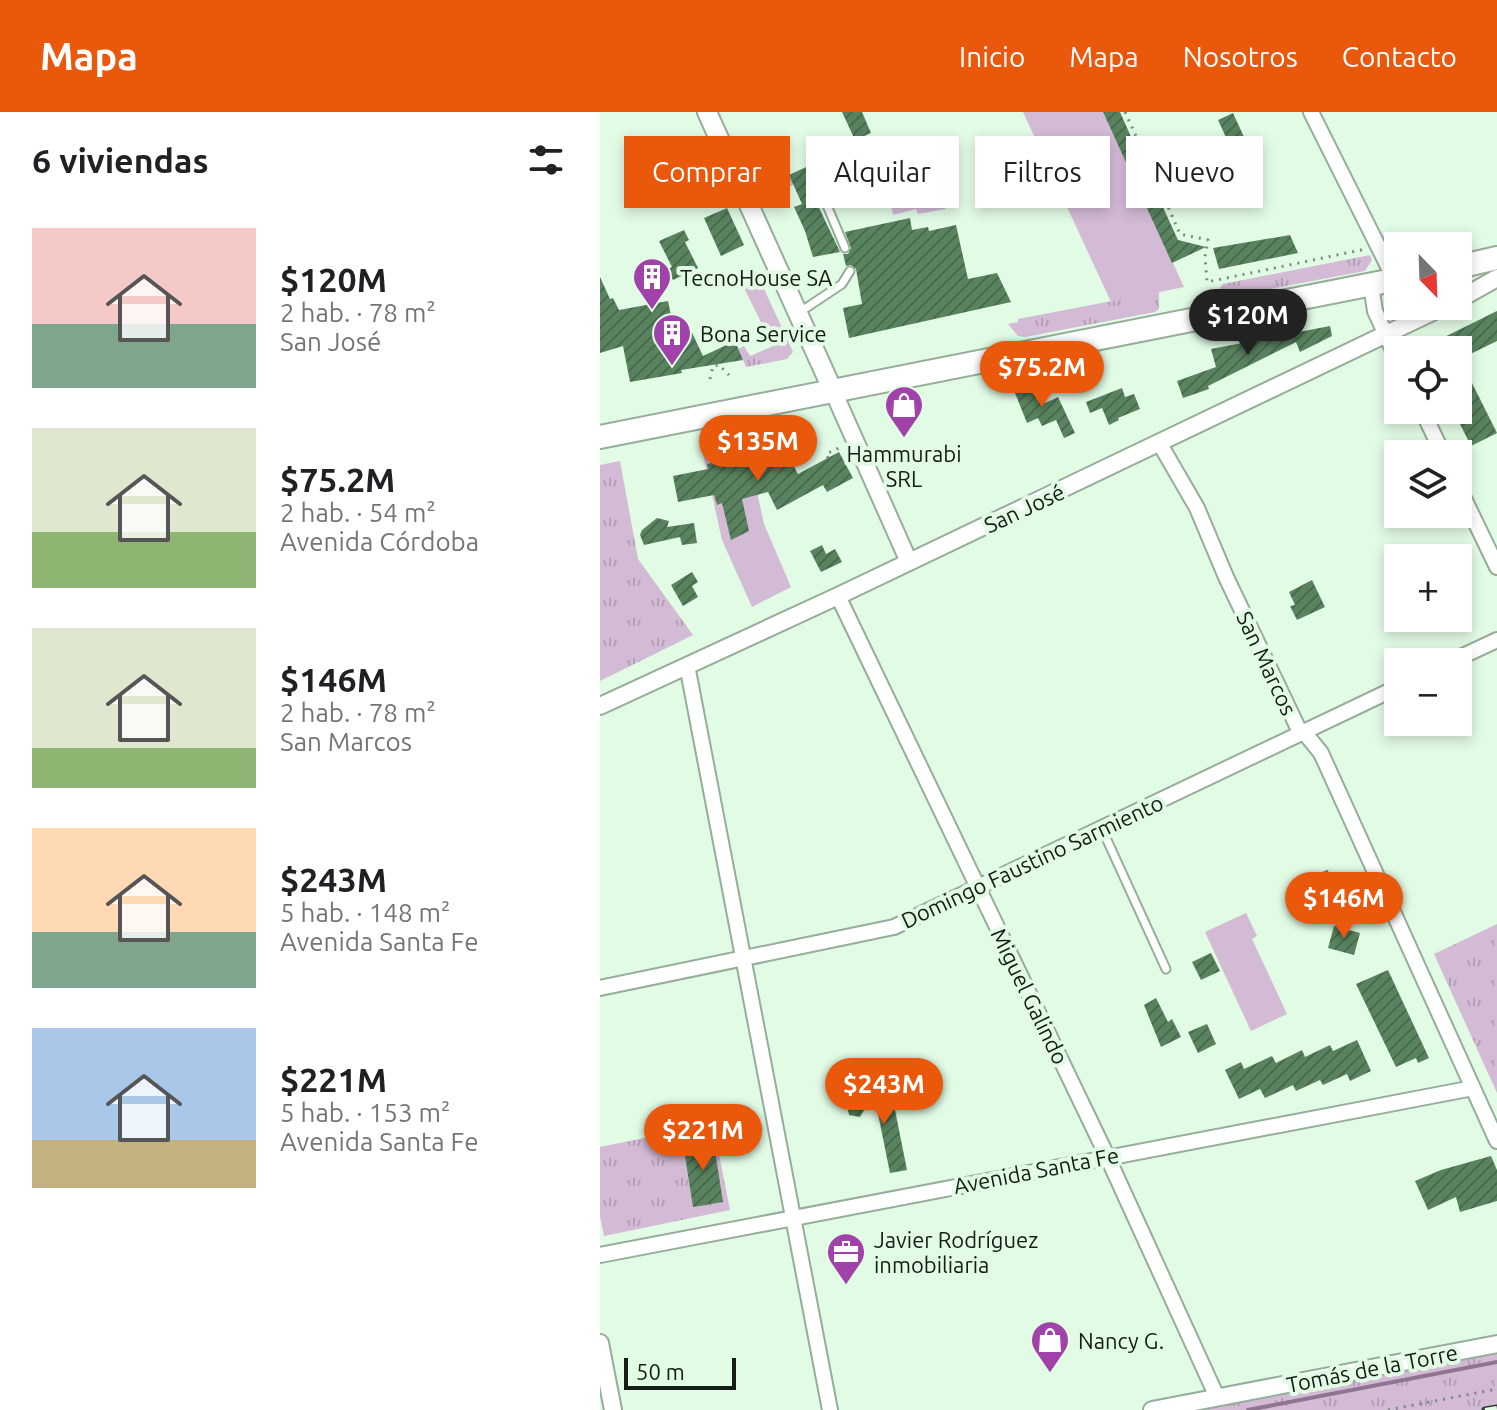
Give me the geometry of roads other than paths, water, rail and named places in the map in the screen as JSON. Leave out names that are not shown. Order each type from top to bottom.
[{"type":"main road","points":[[707,112],[833,391]]},
{"type":"main road","points":[[1472,264],[1497,258]]},
{"type":"main road","points":[[600,437],[1384,282]]},
{"type":"street","points":[[1311,112],[1384,259]]},
{"type":"street","points":[[1472,292],[1497,278]]},
{"type":"street","points":[[1371,285],[1375,311],[1386,336]]},
{"type":"street","name":"San José","points":[[1386,336],[1417,320]]},
{"type":"street","name":"San José","points":[[600,706],[1384,337]]},
{"type":"street","points":[[833,391],[909,562]]},
{"type":"street","name":"San Marcos","points":[[1160,444],[1197,508],[1226,577],[1299,730],[1321,753],[1497,1141]]},
{"type":"street","points":[[1472,515],[1497,567]]},
{"type":"street","name":"Miguel Galindo","points":[[838,596],[1107,1156],[1217,1397]]},
{"type":"street","points":[[1472,652],[1497,640]]},
{"type":"street","points":[[687,665],[830,1410]]},
{"type":"street","name":"Domingo Faustino Sarmiento","points":[[600,988],[894,927],[1384,694]]},
{"type":"street","name":"Avenida Santa Fe","points":[[600,1255],[1473,1088]]},
{"type":"street","points":[[600,1343],[613,1410]]},
{"type":"street","name":"Tomás de la Torre","points":[[1152,1410],[1497,1344]]},
{"type":"lane","points":[[828,208],[845,248]]},
{"type":"lane","points":[[798,313],[842,284],[850,271]]},
{"type":"lane","points":[[1102,829],[1166,969]]},
{"type":"water","points":[[1327,871],[1343,910],[1323,919],[1305,881]]},
{"type":"waterway","points":[[1248,1410],[1497,1362]]},
{"type":"railway","points":[[1485,1410],[1497,1408]]},
{"type":"place","name":"TecnoHouse SA","points":[[652,311]]},
{"type":"place","name":"Bona Service","points":[[672,367]]},
{"type":"place","name":"Hammurabi SRL","points":[[904,439]]},
{"type":"place","name":"Javier Rodríguez inmobiliaria","points":[[846,1286]]},
{"type":"place","name":"Nancy G.","points":[[1050,1374]]}]
